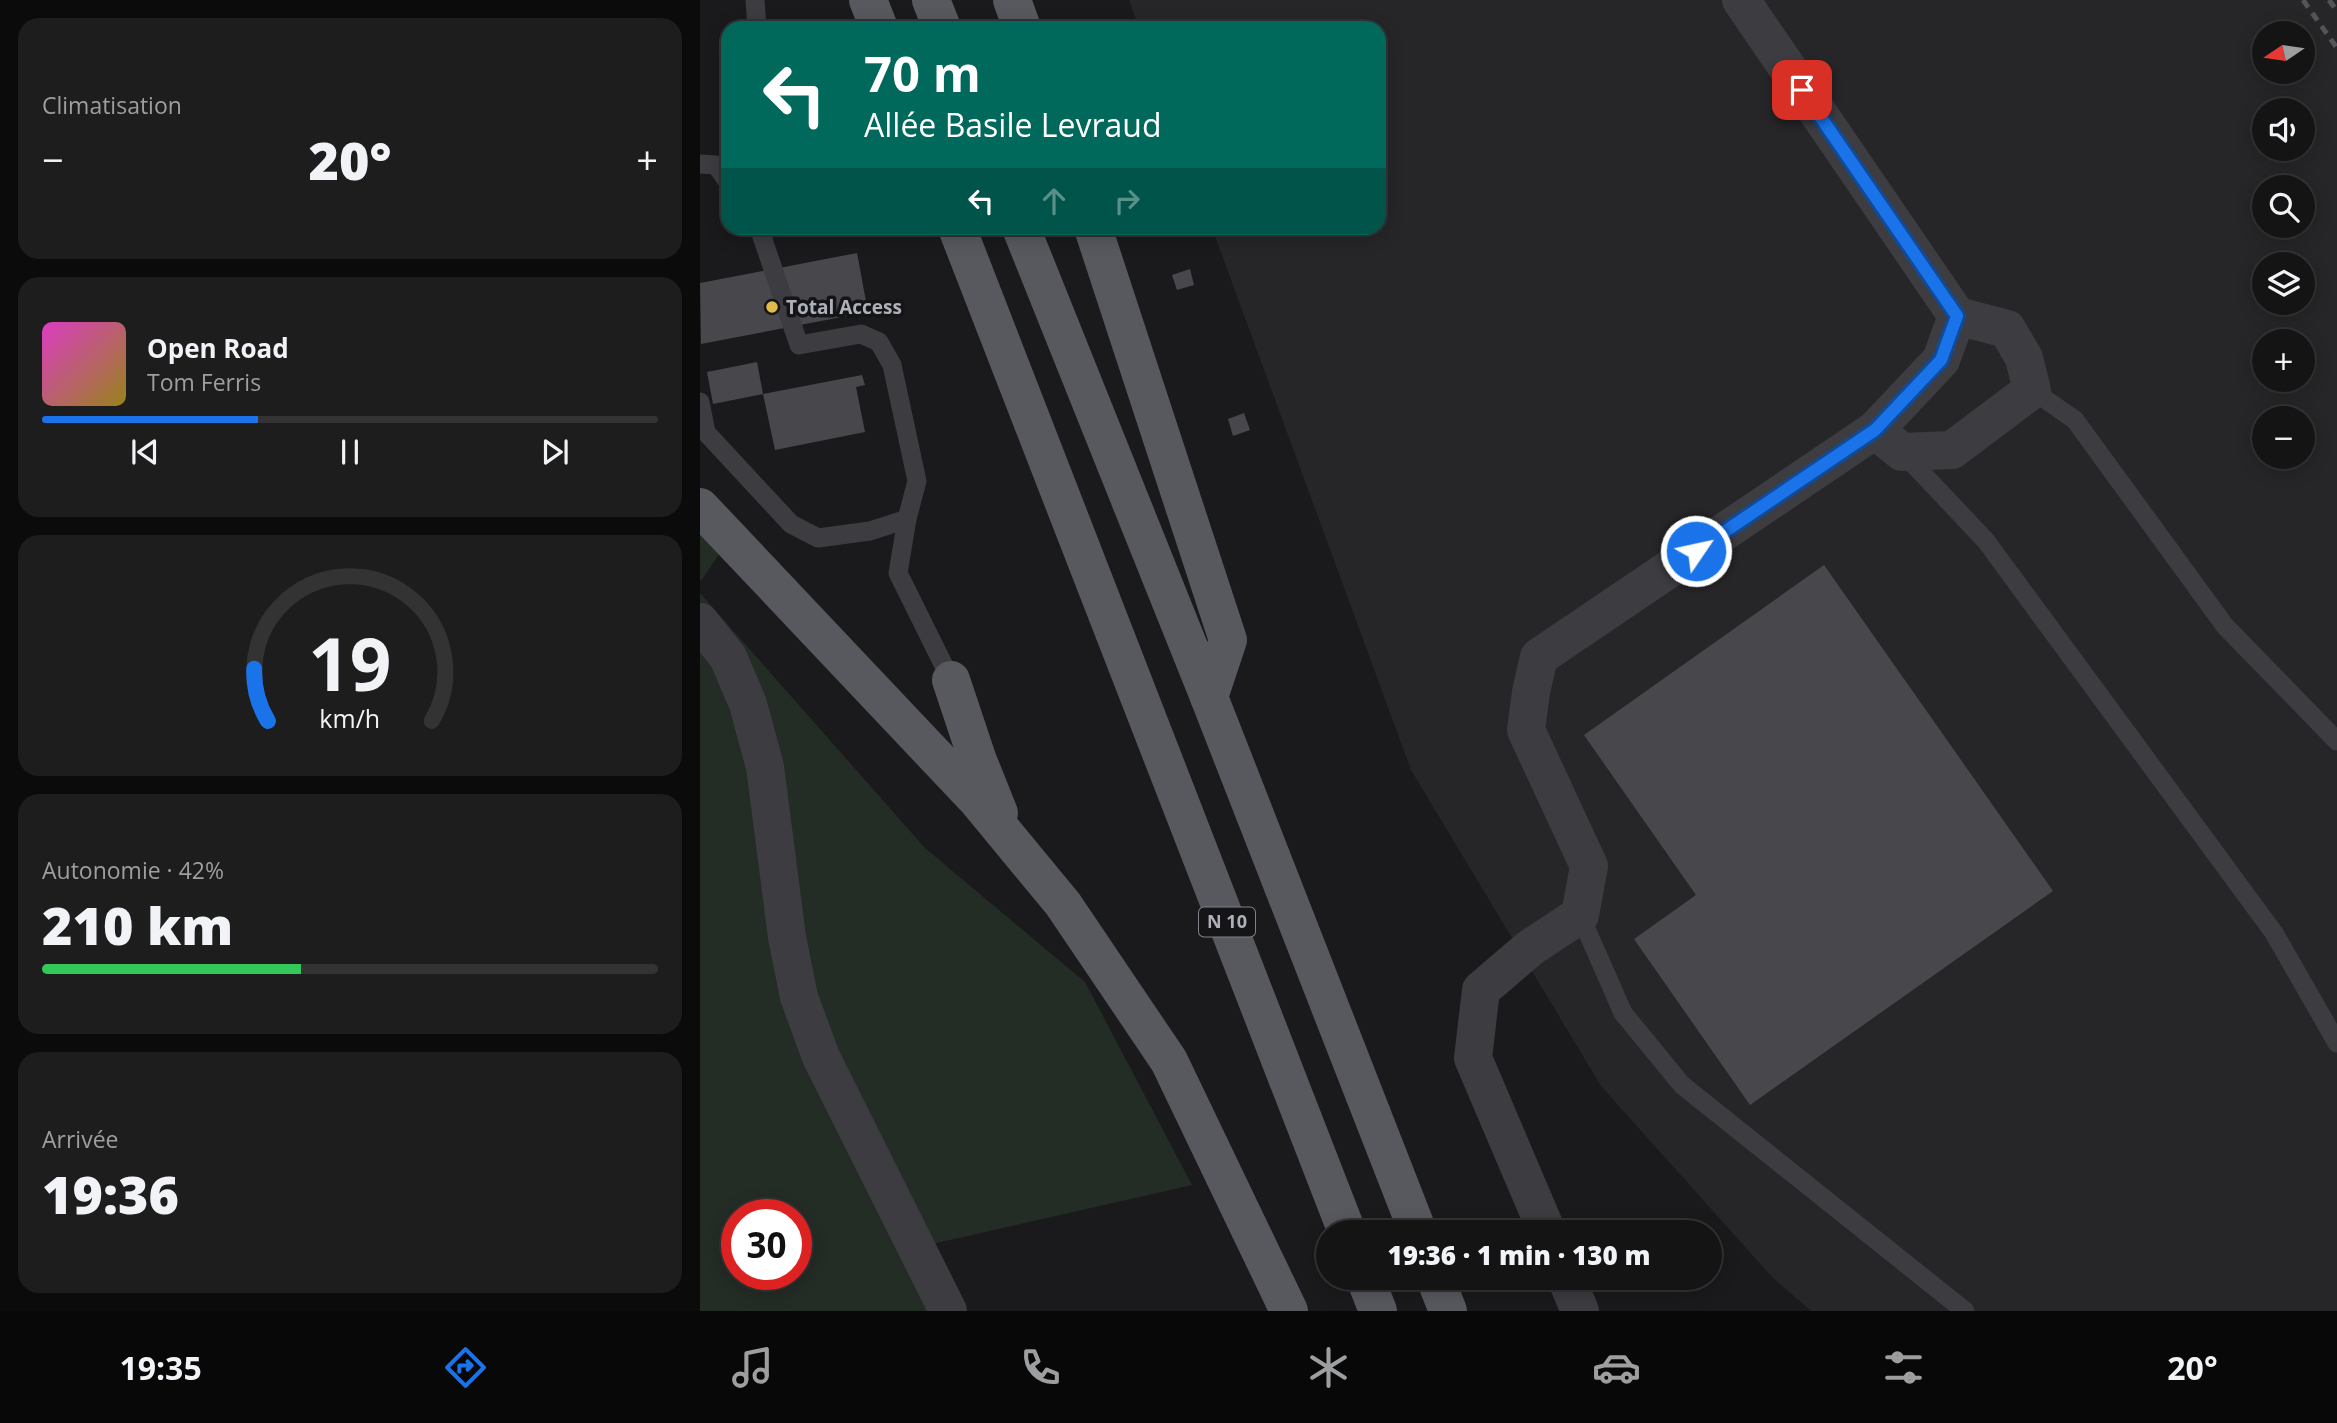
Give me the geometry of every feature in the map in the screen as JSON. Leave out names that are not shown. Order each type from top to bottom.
[{"type":"main road","points":[[868,0],[876,21]]},
{"type":"main road","points":[[931,0],[939,21]]},
{"type":"main road","points":[[1012,0],[1020,21]]},
{"type":"main road","name":"N 10","points":[[960,235],[1342,1220]]},
{"type":"main road","points":[[1024,235],[1209,697],[1413,1220]]},
{"type":"main road","points":[[1095,235],[1228,640],[1209,697]]},
{"type":"main road","points":[[700,507],[977,800],[1063,904],[1169,1061],[1289,1311]]},
{"type":"main road","points":[[951,680],[977,758],[1010,841]]},
{"type":"main road","points":[[1369,1290],[1377,1311]]},
{"type":"main road","points":[[1440,1290],[1448,1311]]},
{"type":"street","points":[[1741,0],[1957,316],[2007,329],[2024,358],[2032,390],[1952,450],[1889,441]]},
{"type":"street","points":[[1542,1220],[1473,1058],[1481,990],[1530,948],[1580,915],[1590,866],[1526,730],[1539,657],[1889,441],[1941,360],[1957,316]]},
{"type":"street","points":[[700,622],[728,657],[748,704],[765,767],[787,937],[799,997],[821,1057],[948,1311]]},
{"type":"street","points":[[1571,1290],[1580,1311]]},
{"type":"lane","points":[[755,0],[756,21]]},
{"type":"lane","points":[[700,164],[716,165],[721,172]]},
{"type":"lane","points":[[761,235],[799,345],[861,334],[878,342],[892,365],[917,481],[907,519],[898,573],[951,680]]},
{"type":"lane","points":[[2032,390],[2076,420],[2225,626],[2337,741]]},
{"type":"lane","points":[[700,402],[703,429],[791,524],[818,538],[870,531],[907,519]]},
{"type":"lane","points":[[1889,441],[1986,541],[2274,933],[2337,1043]]},
{"type":"lane","points":[[1580,915],[1623,1013],[1682,1085],[1965,1311]]},
{"type":"shaded area","points":[[1129,0],[2337,0],[2337,1311],[1811,1311],[1772,1277],[1601,1086],[1411,770],[1215,235],[1386,235],[1386,21],[1136,21]]},
{"type":"shaded area","points":[[700,528],[722,550],[701,581],[700,580]]},
{"type":"shaded area","points":[[700,593],[925,848],[1085,982],[1192,1185],[915,1248],[947,1311],[700,1311]]},
{"type":"building","points":[[857,253],[868,312],[701,344],[700,283]]},
{"type":"building","points":[[1190,269],[1194,285],[1177,290],[1172,275]]},
{"type":"building","points":[[757,362],[763,394],[713,404],[707,372]]},
{"type":"building","points":[[862,375],[865,385],[856,387],[865,432],[775,450],[763,394]]},
{"type":"building","points":[[1244,413],[1250,430],[1233,436],[1228,419]]},
{"type":"building","points":[[1824,565],[2053,891],[1750,1105],[1634,939],[1696,895],[1584,735]]},
{"type":"railway","points":[[2303,0],[2337,48]]},
{"type":"railway","points":[[2329,0],[2337,11]]},
{"type":"place","name":"Total Access","points":[[772,307]]},
{"type":"route","points":[[1696,551],[1875,430],[1941,360],[1957,316],[1802,90]]}]
